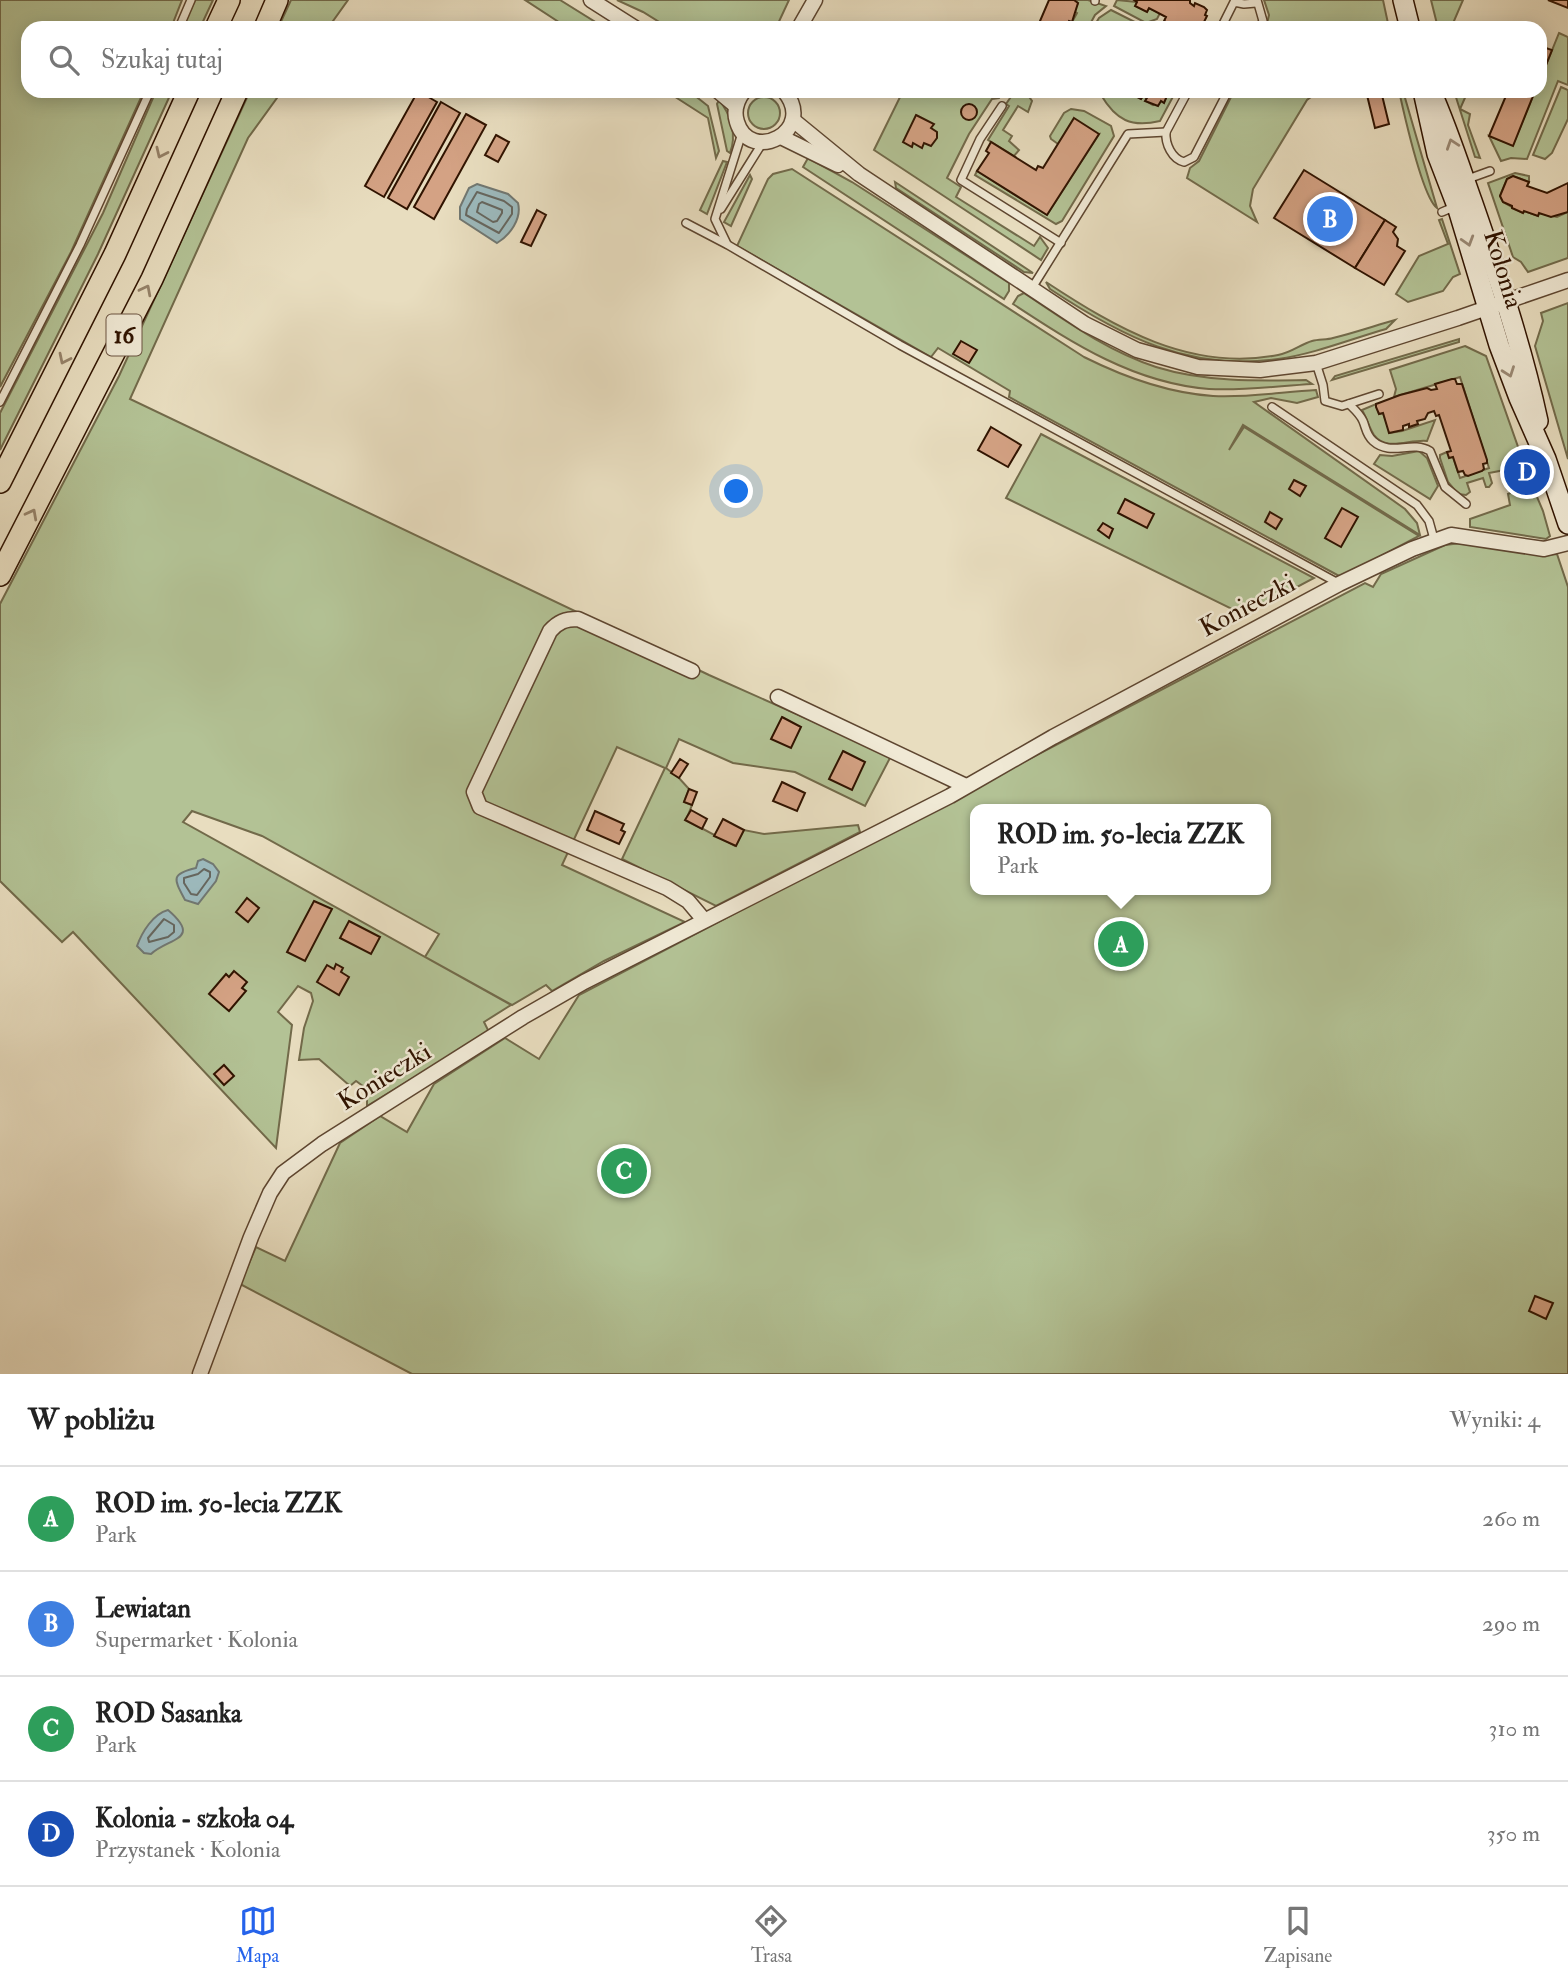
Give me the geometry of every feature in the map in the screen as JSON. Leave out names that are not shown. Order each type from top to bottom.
[{"type":"main road","points":[[219,21],[229,0]]},
{"type":"main road","points":[[268,21],[277,0]]},
{"type":"main road","name":"16","points":[[0,482],[109,266],[186,98]]},
{"type":"main road","name":"16","points":[[0,575],[152,279],[234,98]]},
{"type":"street","points":[[591,0],[624,21]]},
{"type":"street","points":[[1404,0],[1408,21]]},
{"type":"street","points":[[803,21],[814,3]]},
{"type":"street","points":[[808,21],[814,3]]},
{"type":"street","points":[[726,98],[736,106]]},
{"type":"street","points":[[740,98],[736,106],[736,120],[743,132],[752,139],[763,142],[781,137],[793,120],[793,105],[789,98]]},
{"type":"street","name":"Kolonia","points":[[1425,98],[1449,209],[1497,305]]},
{"type":"street","name":"Kolonia","points":[[1434,98],[1464,180],[1497,305],[1514,385],[1546,459],[1568,524]]},
{"type":"street","points":[[793,120],[859,174],[1111,339],[1167,360],[1198,367],[1230,370],[1287,368],[1316,363],[1497,305],[1568,279]]},
{"type":"street","points":[[781,137],[859,174]]},
{"type":"street","name":"Konieczki","points":[[200,1374],[251,1237],[270,1192],[283,1173],[321,1144],[523,1017],[584,982],[966,786],[1339,584],[1434,539],[1462,535],[1544,549],[1568,543]]},
{"type":"street","points":[[692,671],[578,619],[556,623],[474,792],[480,807],[667,888],[688,901],[704,920]]},
{"type":"street","points":[[778,697],[966,786]]},
{"type":"lane","points":[[182,21],[191,0]]},
{"type":"lane","points":[[1223,21],[1232,1],[1244,4],[1257,1],[1263,21]]},
{"type":"lane","points":[[0,402],[80,246],[147,98]]},
{"type":"lane","points":[[1184,98],[1166,132],[1166,139],[1174,156],[1179,160],[1189,161],[1194,157],[1224,98]]},
{"type":"lane","points":[[1002,106],[980,139],[961,180],[1061,243]]},
{"type":"lane","points":[[728,245],[715,219],[743,132]]},
{"type":"lane","points":[[1032,288],[1128,134],[1166,132]]},
{"type":"lane","points":[[715,219],[763,142]]},
{"type":"lane","points":[[1464,180],[1490,171]]},
{"type":"lane","points":[[685,223],[900,345],[1339,584]]},
{"type":"lane","points":[[1316,363],[1325,401],[1337,405],[1349,404],[1379,394]]},
{"type":"lane","points":[[1349,404],[1359,413],[1367,435],[1373,442],[1391,450],[1416,446],[1430,451],[1445,486],[1466,504]]},
{"type":"lane","points":[[1272,407],[1417,505],[1429,521],[1434,539]]},
{"type":"green space","points":[[0,0],[182,0],[174,21],[21,21],[21,98],[141,98],[71,252],[0,387]]},
{"type":"green space","points":[[195,0],[213,0],[203,21],[185,21]]},
{"type":"green space","points":[[291,0],[348,0],[333,21],[281,21]]},
{"type":"green space","points":[[525,0],[560,0],[594,21],[557,21]]},
{"type":"green space","points":[[617,0],[789,0],[779,21],[658,21]]},
{"type":"green space","points":[[1074,0],[1088,0],[1106,6],[1092,21],[1073,21],[1078,3]]},
{"type":"green space","points":[[1117,0],[1137,2],[1136,6],[1147,12],[1149,8],[1160,13],[1157,19],[1142,21],[1114,6]]},
{"type":"green space","points":[[1264,0],[1383,0],[1388,21],[1268,21],[1269,15]]},
{"type":"green space","points":[[1431,0],[1463,0],[1454,21],[1436,21]]},
{"type":"green space","points":[[1111,10],[1133,21],[1097,21]]},
{"type":"green space","points":[[1559,33],[1568,37],[1568,85],[1558,81],[1527,159],[1511,158],[1501,161],[1489,136],[1513,145],[1532,98],[1547,98],[1547,63]]},
{"type":"green space","points":[[1561,87],[1568,90],[1568,119],[1552,153],[1545,159],[1533,155]]},
{"type":"green space","points":[[153,98],[169,98],[98,254],[0,450],[0,413],[103,213]]},
{"type":"green space","points":[[247,98],[277,98],[248,138],[130,399],[709,675],[891,756],[865,806],[795,772],[733,763],[679,739],[666,768],[689,789],[684,802],[692,805],[686,820],[735,846],[744,830],[764,834],[858,825],[860,832],[716,906],[622,859],[665,768],[617,747],[562,865],[685,922],[604,961],[552,991],[546,985],[512,1005],[425,957],[439,934],[262,836],[192,811],[183,822],[511,1005],[484,1022],[489,1032],[367,1106],[367,1089],[356,1081],[350,1086],[319,1059],[299,1060],[304,1028],[313,1001],[311,993],[298,986],[278,1012],[292,1025],[276,1148],[73,932],[62,942],[0,881],[0,604],[119,376]]},
{"type":"green space","points":[[677,98],[698,98],[708,106],[719,151],[716,158],[708,118]]},
{"type":"green space","points":[[770,98],[776,101],[779,107],[776,125],[764,129],[752,125],[748,113],[752,101]]},
{"type":"green space","points":[[900,98],[999,98],[992,99],[969,134],[947,178],[961,187],[956,197],[1034,246],[1040,237],[1048,248],[1041,260],[874,150]]},
{"type":"green space","points":[[1010,98],[1030,98],[1032,101],[1028,112],[1018,106],[1003,130],[1012,136],[1009,141],[1019,150],[1014,156],[988,140],[1009,106],[1006,104]]},
{"type":"green space","points":[[1103,98],[1147,98],[1146,101],[1153,105],[1164,102],[1166,98],[1172,98],[1160,121],[1150,123],[1125,120]]},
{"type":"green space","points":[[1230,98],[1310,98],[1253,189],[1250,206],[1257,222],[1187,178],[1190,168],[1199,161]]},
{"type":"green space","points":[[1401,98],[1405,98],[1437,208],[1425,188]]},
{"type":"green space","points":[[1456,98],[1465,98],[1460,109],[1470,114],[1468,125],[1480,158],[1475,157]]},
{"type":"green space","points":[[719,100],[732,125],[730,153],[727,151],[717,104]]},
{"type":"green space","points":[[1071,109],[1084,111],[1111,126],[1114,136],[1062,221],[1056,224],[975,175],[977,171],[1047,215],[1099,134],[1058,144],[1051,139],[1050,136],[1064,113]]},
{"type":"green space","points":[[808,158],[852,182],[1009,283],[1009,291],[1004,299],[803,167]]},
{"type":"green space","points":[[723,161],[727,162],[707,214],[700,210]]},
{"type":"green space","points":[[792,169],[1084,357],[1115,371],[1163,388],[1213,396],[1252,396],[1316,390],[1318,397],[1297,403],[1271,398],[1254,402],[1405,509],[1417,523],[1420,535],[1243,425],[1229,450],[1244,427],[1419,536],[1341,577],[1009,397],[1010,391],[938,348],[931,357],[737,246],[768,179],[773,174]]},
{"type":"green space","points":[[1515,173],[1529,176],[1529,182],[1513,176],[1507,179],[1500,196],[1503,202],[1523,213],[1524,211],[1538,216],[1539,213],[1557,217],[1568,212],[1568,258],[1528,272],[1521,262],[1513,257],[1488,183]]},
{"type":"green space","points":[[750,175],[752,179],[731,226],[724,222]]},
{"type":"green space","points":[[895,182],[1033,273],[1024,272],[896,188]]},
{"type":"green space","points":[[1442,219],[1460,274],[1453,277],[1443,291],[1408,302],[1396,294],[1419,256],[1448,244],[1439,220]]},
{"type":"green space","points":[[1046,282],[1127,330],[1184,352],[1214,357],[1246,359],[1278,355],[1312,341],[1331,339],[1395,320],[1386,329],[1292,357],[1246,362],[1215,360],[1185,355],[1130,335],[1103,322],[1050,289]]},
{"type":"green space","points":[[1024,293],[1104,344],[1156,367],[1211,378],[1306,380],[1312,384],[1209,389],[1155,379],[1082,347],[1013,304],[1018,296]]},
{"type":"green space","points":[[1568,303],[1568,459],[1535,346],[1543,321],[1541,313]]},
{"type":"green space","points":[[1459,339],[1459,342],[1332,380],[1335,376]]},
{"type":"green space","points":[[1465,346],[1486,356],[1523,461],[1521,465],[1525,476],[1529,478],[1543,511],[1550,536],[1546,539],[1470,527],[1470,519],[1510,505],[1508,494],[1518,490],[1510,469],[1489,473],[1492,483],[1489,487],[1486,487],[1483,478],[1467,483],[1470,492],[1466,495],[1458,494],[1448,482],[1440,458],[1440,455],[1447,452],[1453,457],[1460,478],[1489,468],[1460,377],[1394,397],[1396,389],[1390,370]]},
{"type":"green space","points":[[1376,404],[1379,414],[1383,413],[1390,433],[1435,420],[1427,441],[1392,444],[1379,440],[1372,432],[1362,410]]},
{"type":"green space","points":[[1041,434],[1314,578],[1244,615],[1006,498]]},
{"type":"green space","points":[[1419,451],[1427,458],[1438,486],[1430,499],[1374,464],[1380,455],[1392,456]]},
{"type":"green space","points":[[1461,543],[1542,555],[1557,554],[1568,587],[1568,1374],[412,1374],[240,1284],[256,1247],[285,1261],[340,1143],[380,1116],[407,1132],[434,1084],[505,1038],[539,1059],[579,995],[1365,583],[1373,587],[1381,574],[1445,545]]},
{"type":"water","points":[[477,184],[508,194],[518,203],[514,226],[497,243],[460,219],[460,207],[469,188]]},
{"type":"water","points":[[203,859],[213,864],[219,872],[216,881],[198,904],[185,900],[178,887],[177,878],[178,875],[196,868],[198,861]]},
{"type":"water","points":[[168,910],[178,920],[182,933],[151,954],[144,953],[137,946],[142,935],[153,919]]},
{"type":"building","points":[[1049,0],[1074,0],[1078,3],[1072,21],[1040,21]]},
{"type":"building","points":[[1134,0],[1190,0],[1194,6],[1195,3],[1204,7],[1207,16],[1204,21],[1164,21],[1166,17],[1149,8],[1147,12],[1135,6],[1137,2]]},
{"type":"building","points":[[1548,0],[1568,0],[1568,8]]},
{"type":"building","points":[[1547,48],[1552,50],[1547,62]]},
{"type":"building","points":[[414,98],[430,98],[437,102],[384,197],[365,186]]},
{"type":"building","points":[[1147,98],[1166,98],[1158,106],[1145,101]]},
{"type":"building","points":[[1368,98],[1383,98],[1389,124],[1375,128]]},
{"type":"building","points":[[1505,98],[1532,98],[1513,146],[1489,136]]},
{"type":"building","points":[[441,102],[460,113],[407,209],[388,198]]},
{"type":"building","points":[[969,104],[977,112],[969,120],[961,112]]},
{"type":"building","points":[[466,114],[486,125],[434,219],[414,207]]},
{"type":"building","points":[[916,115],[934,124],[931,128],[937,132],[937,138],[931,146],[924,143],[922,148],[913,143],[912,147],[903,142]]},
{"type":"building","points":[[1074,118],[1099,134],[1047,215],[977,171],[989,153],[986,151],[991,142],[1036,170],[1038,166],[1043,168]]},
{"type":"building","points":[[496,135],[509,142],[498,162],[485,155]]},
{"type":"building","points":[[1304,170],[1385,220],[1355,268],[1274,218]]},
{"type":"building","points":[[1513,176],[1529,182],[1527,186],[1547,193],[1568,183],[1568,212],[1551,217],[1539,213],[1538,216],[1524,211],[1523,213],[1512,208],[1503,202],[1500,196],[1507,179]]},
{"type":"building","points":[[537,210],[546,215],[531,246],[521,242]]},
{"type":"building","points":[[1385,220],[1396,227],[1393,232],[1398,239],[1397,246],[1405,251],[1384,285],[1355,268]]},
{"type":"building","points":[[961,341],[977,350],[969,363],[953,354]]},
{"type":"building","points":[[1455,379],[1457,384],[1462,384],[1487,460],[1482,471],[1468,476],[1463,471],[1458,472],[1453,457],[1449,458],[1447,452],[1451,451],[1439,415],[1436,416],[1434,411],[1428,413],[1425,419],[1417,421],[1418,424],[1409,427],[1409,424],[1403,426],[1403,430],[1389,433],[1383,413],[1379,414],[1376,407],[1376,404],[1400,395],[1427,388],[1437,389],[1435,384]]},
{"type":"building","points":[[991,427],[1021,445],[1008,467],[978,450]]},
{"type":"building","points":[[1294,480],[1306,486],[1300,496],[1289,489]]},
{"type":"building","points":[[1125,499],[1154,514],[1147,528],[1118,513]]},
{"type":"building","points":[[1342,508],[1358,517],[1341,547],[1325,538]]},
{"type":"building","points":[[1270,512],[1282,519],[1276,529],[1265,522]]},
{"type":"building","points":[[1103,523],[1113,529],[1109,538],[1098,530]]},
{"type":"building","points":[[782,717],[801,727],[791,748],[771,739]]},
{"type":"building","points":[[843,751],[865,762],[852,790],[829,779]]},
{"type":"building","points":[[680,759],[688,764],[679,778],[671,773]]},
{"type":"building","points":[[782,782],[805,793],[797,811],[773,801]]},
{"type":"building","points":[[689,789],[697,792],[692,805],[684,802]]},
{"type":"building","points":[[691,810],[707,819],[702,829],[685,820]]},
{"type":"building","points":[[595,811],[624,824],[621,830],[625,832],[619,844],[587,830]]},
{"type":"building","points":[[723,819],[744,830],[736,846],[714,836]]},
{"type":"building","points":[[247,898],[259,908],[248,922],[236,912]]},
{"type":"building","points":[[314,901],[332,909],[305,961],[287,952]]},
{"type":"building","points":[[349,921],[380,937],[371,954],[340,938]]},
{"type":"building","points":[[336,964],[343,968],[341,972],[349,977],[339,995],[317,982],[327,965],[334,969]]},
{"type":"building","points":[[234,971],[247,982],[242,988],[246,991],[229,1011],[209,994],[226,974],[229,977]]},
{"type":"building","points":[[224,1065],[234,1076],[224,1085],[214,1074]]},
{"type":"building","points":[[1535,1296],[1553,1303],[1546,1319],[1529,1311]]},
{"type":"place","name":"Lewiatan","points":[[1330,219]]},
{"type":"place","name":"Kolonia - szkoła 04","points":[[1527,472]]},
{"type":"place","name":"ROD im. 50-lecia ZZK","points":[[1121,944]]},
{"type":"place","name":"ROD Sasanka","points":[[624,1171]]}]
